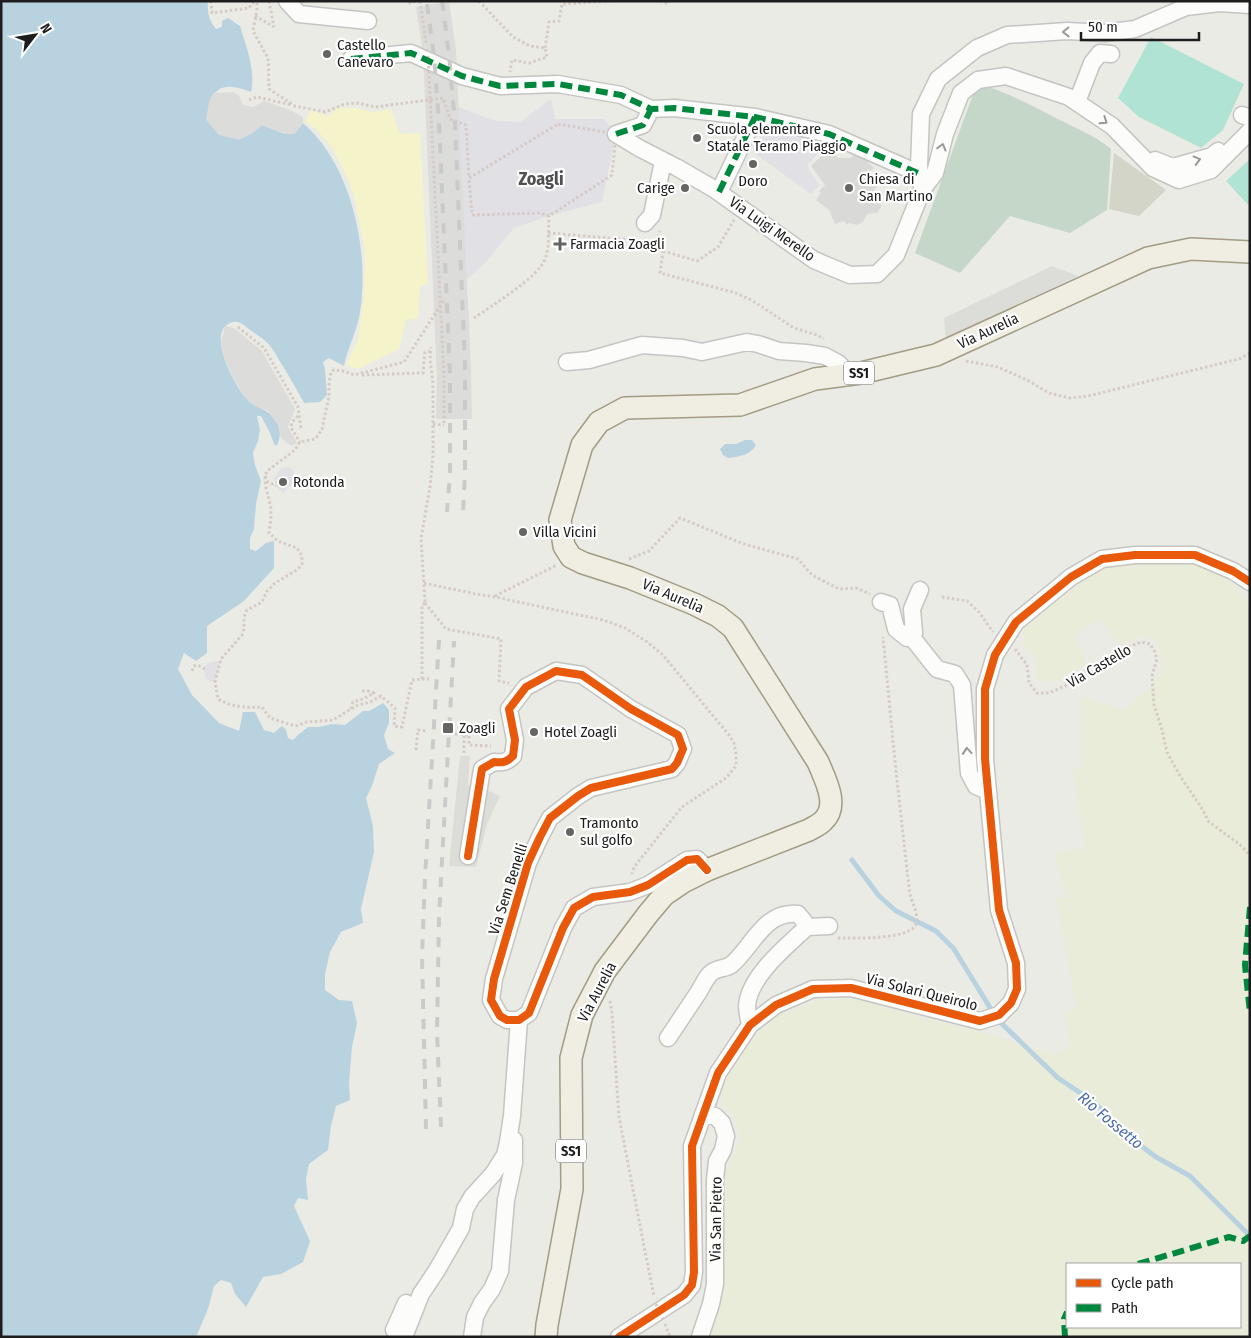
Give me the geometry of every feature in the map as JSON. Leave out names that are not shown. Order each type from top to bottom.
[{"type":"main road","name":"Via Aurelia","points":[[546,1337],[572,1188],[571,1058],[582,1015],[605,971],[664,895],[708,870],[809,830],[824,821],[831,807],[830,794],[818,762],[733,628],[718,616],[694,604],[630,578],[571,558],[564,546],[560,520],[582,445],[599,422],[625,408],[740,405],[815,380],[936,355],[1148,258],[1191,250],[1250,252]]},
{"type":"street","points":[[287,1],[299,14],[368,21]]},
{"type":"street","points":[[921,182],[919,166],[921,114],[938,79],[977,48],[1007,34],[1067,31],[1105,33],[1135,29],[1186,6],[1219,3],[1250,5]]},
{"type":"street","points":[[351,59],[411,53],[462,76],[500,86],[558,84],[620,95],[651,109],[674,108],[755,117],[829,134],[921,182]]},
{"type":"street","points":[[1077,102],[1092,63],[1100,53],[1111,54]]},
{"type":"street","points":[[921,182],[935,173],[945,134],[961,93],[978,80],[1006,76],[1069,97],[1112,126],[1153,168],[1179,180],[1211,170],[1217,151],[1250,131]]},
{"type":"street","points":[[616,134],[643,125],[651,109]]},
{"type":"street","points":[[719,192],[755,117]]},
{"type":"street","name":"Via Luigi Merello","points":[[616,134],[719,192],[814,260],[850,275],[877,274],[896,255],[921,182]]},
{"type":"street","points":[[645,223],[652,215],[663,161]]},
{"type":"street","points":[[567,362],[589,360],[642,345],[683,348],[702,352],[747,342],[779,351],[825,356],[838,363],[849,374]]},
{"type":"street","name":"Via Solari Queirolo","points":[[619,1337],[684,1294],[692,1285],[694,1272],[692,1146],[718,1073],[750,1025],[776,1005],[813,989],[851,988],[980,1021],[992,1017],[1011,1003],[1017,989],[1016,963],[999,910],[985,758],[985,689],[994,656],[1016,622],[1071,576],[1102,559],[1135,555],[1195,555],[1233,570],[1250,582]]},
{"type":"street","points":[[881,602],[890,605],[896,629],[907,638],[914,633],[912,610],[920,590]]},
{"type":"street","points":[[910,635],[937,668],[955,674],[962,685],[969,774],[976,786],[988,791]]},
{"type":"street","name":"Via Sem Benelli","points":[[519,1020],[507,1020],[500,1016],[491,1000],[494,979],[528,863],[550,818],[591,788],[672,769],[683,749],[678,735],[631,709],[582,676],[556,671],[526,687]]},
{"type":"street","points":[[468,856],[482,769],[494,762],[502,763],[508,761],[513,756],[515,740],[509,708],[526,687]]},
{"type":"street","points":[[399,1333],[461,1228],[465,1209],[472,1197],[493,1174],[505,1155],[511,1121],[519,1020],[529,1013],[563,928],[574,908],[593,897],[630,892],[648,885],[687,860],[697,859],[708,870]]},
{"type":"street","points":[[668,1038],[712,972],[729,966],[735,961],[766,925],[785,914],[792,913],[798,914],[808,927]]},
{"type":"street","points":[[750,1025],[747,1005],[762,971],[808,927],[829,926]]},
{"type":"street","name":"Via San Pietro","points":[[700,1337],[715,1284],[715,1180],[717,1161],[723,1150],[726,1136],[722,1123],[714,1116],[703,1114]]},
{"type":"street","points":[[472,1337],[475,1317],[492,1289],[500,1271],[506,1200],[514,1163],[515,1145],[511,1121]]},
{"type":"path","points":[[211,1],[212,13],[249,8],[252,3],[257,3],[253,31],[268,58],[269,89],[295,106]]},
{"type":"path","points":[[255,16],[274,27],[269,1]]},
{"type":"path","points":[[410,1],[410,3],[418,1],[428,56],[444,374],[444,425],[433,424]]},
{"type":"path","points":[[479,1],[513,37],[530,46],[545,48]]},
{"type":"path","points":[[512,60],[529,63],[547,56],[545,48],[550,22],[559,21],[562,4],[610,1]]},
{"type":"path","points":[[660,1],[668,4],[669,1]]},
{"type":"path","points":[[249,100],[257,97],[325,112],[345,104],[375,107],[443,98],[450,119],[466,125],[472,215],[540,213],[549,216]]},
{"type":"path","points":[[469,178],[558,124],[616,134],[612,175],[549,216]]},
{"type":"path","points":[[548,233],[657,242],[663,251],[697,261],[718,247],[742,208]]},
{"type":"path","points":[[474,318],[521,285],[540,268],[545,259],[549,216]]},
{"type":"path","points":[[663,251],[660,273],[736,293],[753,301],[794,328],[817,335],[825,340]]},
{"type":"path","points":[[354,376],[404,362],[444,300]]},
{"type":"path","points":[[238,327],[264,348],[298,407],[301,429]]},
{"type":"path","points":[[430,679],[412,680],[402,727],[394,726],[395,708],[381,696],[356,706],[333,720],[307,722],[295,726],[270,718],[262,707],[249,708],[227,704],[218,699],[215,688],[221,659],[242,636],[244,617],[248,610],[262,602],[266,591],[275,583],[297,570],[302,564],[302,556],[297,548],[278,541],[269,533],[271,514],[270,500],[265,486],[267,471],[295,450],[300,442],[315,439],[322,430],[329,397],[331,372],[334,370],[344,371],[354,376],[423,373],[426,352],[431,349],[433,455],[430,487],[421,538],[426,603],[446,629],[501,639],[499,681],[526,687]]},
{"type":"path","points":[[936,355],[998,367],[1027,380],[1049,393],[1070,398],[1088,396],[1220,364],[1239,359],[1250,353]]},
{"type":"path","points":[[299,416],[292,422],[291,428],[300,442]]},
{"type":"path","points":[[265,476],[268,482],[276,486]]},
{"type":"path","points":[[630,564],[627,560],[649,551],[680,518],[744,544],[798,560],[812,576],[840,589],[856,588],[874,596],[881,602]]},
{"type":"path","points":[[424,583],[495,597],[571,558]]},
{"type":"path","points":[[422,679],[422,605],[426,603]]},
{"type":"path","points":[[829,926],[838,938],[860,938],[890,936],[910,932],[916,925],[917,915],[909,886],[895,762],[883,631]]},
{"type":"path","points":[[192,671],[194,666],[205,669]]},
{"type":"path","points":[[351,709],[353,702],[364,699],[374,693],[361,691]]},
{"type":"path","points":[[416,750],[418,730],[426,731]]},
{"type":"path","points":[[455,734],[469,735],[469,745],[514,747]]},
{"type":"path","points":[[464,735],[464,753]]},
{"type":"path","points":[[611,1003],[619,1117],[656,1304],[670,1337]]},
{"type":"shaded area","points":[[551,99],[555,119],[604,119],[616,134],[602,202],[549,216],[514,228],[486,262],[444,300],[456,106],[496,121],[520,122]]},
{"type":"shaded area","points":[[768,123],[829,141],[807,166],[819,185],[811,194],[753,152]]},
{"type":"shaded area","name":"Chiesa di San Martino","points":[[828,150],[839,158],[851,158],[856,151],[874,168],[867,174],[866,183],[871,178],[878,186],[874,190],[881,200],[881,207],[877,213],[867,214],[863,222],[857,225],[849,223],[847,225],[844,221],[835,224],[829,210],[816,200],[821,193],[819,191],[825,185],[811,166]]},
{"type":"shaded area","points":[[1114,153],[1166,190],[1139,216],[1109,209]]},
{"type":"shaded area","points":[[1052,266],[1078,276],[946,341],[944,318]]},
{"type":"shaded area","name":"Rotonda","points":[[281,468],[291,468],[294,472],[293,480],[283,493],[276,486],[274,478]]},
{"type":"shaded area","points":[[217,661],[220,662],[215,682],[211,682],[206,678],[204,670],[206,665]]},
{"type":"shaded area","points":[[460,756],[470,756],[468,785],[485,789],[500,796],[487,824],[476,867],[449,866]]},
{"type":"green space","points":[[1151,37],[1244,84],[1223,130],[1201,148],[1139,117],[1118,98]]},
{"type":"green space","points":[[983,85],[1014,97],[1082,131],[1111,149],[1107,210],[1070,233],[1010,216],[960,273],[915,253],[975,89]]},
{"type":"green space","points":[[1250,159],[1250,207],[1226,181]]},
{"type":"green space","points":[[1194,562],[1227,578],[1250,607],[1250,1337],[707,1337],[723,1271],[726,1169],[740,1142],[739,1128],[717,1092],[743,1047],[779,1015],[811,1002],[846,997],[994,1036],[1053,1055],[1070,1047],[1065,1014],[1076,1008],[1056,897],[1067,898],[1054,853],[1085,848],[1073,770],[1082,768],[1079,696],[1125,710],[1161,675],[1158,641],[1141,635],[1120,646],[1100,619],[1075,637],[1087,664],[1061,680],[1050,682],[1036,680],[1036,659],[1024,645],[1023,628],[1102,567],[1137,563]]},
{"type":"sand","points":[[338,108],[356,108],[372,112],[391,109],[400,134],[420,133],[428,284],[420,287],[418,318],[406,320],[399,349],[358,369],[346,365],[358,340],[364,295],[365,252],[354,195],[333,149],[317,130],[305,121],[311,110],[328,116]]},
{"type":"water","points":[[1,1],[208,1],[209,16],[216,29],[222,27],[222,21],[228,18],[240,26],[250,59],[252,76],[251,92],[232,87],[221,88],[209,102],[251,134],[262,125],[285,134],[294,134],[303,123],[320,141],[335,163],[346,187],[360,240],[362,294],[359,318],[344,366],[329,358],[323,362],[327,395],[320,402],[304,403],[271,347],[243,325],[238,322],[230,323],[223,329],[221,337],[225,360],[235,383],[250,402],[271,414],[279,427],[280,435],[277,446],[274,444],[261,416],[257,416],[260,430],[253,453],[261,481],[256,504],[254,529],[250,538],[250,549],[256,551],[266,543],[274,541],[274,568],[244,601],[207,626],[207,653],[196,661],[184,653],[178,669],[192,695],[219,723],[239,731],[243,712],[255,712],[264,730],[274,733],[282,726],[286,730],[288,738],[293,740],[308,727],[332,724],[345,725],[363,711],[369,711],[383,703],[389,710],[389,723],[384,735],[388,749],[395,753],[379,764],[366,798],[373,826],[374,852],[361,909],[363,923],[341,932],[330,952],[325,974],[325,990],[339,1000],[352,1001],[357,1023],[352,1047],[349,1083],[350,1100],[336,1106],[328,1150],[309,1164],[306,1179],[308,1200],[298,1198],[294,1206],[310,1241],[303,1262],[281,1274],[263,1277],[246,1307],[235,1294],[231,1283],[221,1280],[214,1286],[208,1309],[196,1337],[1,1337]]},
{"type":"water","points":[[745,440],[752,440],[756,445],[751,451],[732,458],[723,455],[720,449],[725,444],[736,444]]},
{"type":"pier","points":[[449,2],[456,50],[472,419],[436,419],[437,379],[423,53],[416,7]]},
{"type":"pier","points":[[234,92],[239,96],[243,105],[253,107],[264,101],[290,110],[303,117],[303,123],[294,134],[286,134],[262,125],[251,134],[239,140],[219,135],[206,120],[209,102],[213,93]]},
{"type":"pier","points":[[225,326],[234,328],[262,351],[295,409],[288,427],[297,443],[291,446],[281,438],[278,425],[268,411],[255,406],[246,398],[232,376],[223,354],[221,342]]},
{"type":"waterway","name":"Rio Fossetto","points":[[852,860],[879,896],[896,911],[936,931],[954,949],[997,1019],[1058,1078],[1094,1102],[1120,1130],[1156,1157],[1190,1176],[1250,1236]]},
{"type":"railway","points":[[442,1],[455,124],[465,366],[463,513]]},
{"type":"railway","points":[[427,4],[434,56],[439,122],[450,375],[450,474],[447,512]]},
{"type":"railway","points":[[426,1129],[422,956],[439,640]]},
{"type":"railway","points":[[441,1127],[437,1033],[439,916],[454,641]]},
{"type":"marked path","points":[[351,59],[411,53],[462,76],[500,86],[558,84],[621,95],[651,109],[674,108],[755,117],[829,134],[920,174]]},
{"type":"marked path","points":[[616,134],[643,125],[651,109]]},
{"type":"marked path","points":[[719,192],[755,117]]},
{"type":"marked path","points":[[1250,907],[1245,965],[1250,1013]]},
{"type":"marked path","points":[[1141,1263],[1229,1237],[1243,1241],[1250,1236]]},
{"type":"marked path","points":[[1065,1337],[1064,1319],[1066,1314]]},
{"type":"cycle path","points":[[619,1337],[684,1295],[692,1285],[694,1272],[692,1146],[718,1073],[750,1025],[776,1005],[813,989],[851,988],[980,1021],[999,1015],[1011,1003],[1017,989],[1016,963],[999,910],[985,759],[985,689],[995,655],[1016,622],[1071,577],[1102,559],[1135,555],[1195,555],[1233,571],[1250,582]]},
{"type":"cycle path","points":[[468,856],[482,769],[494,762],[507,761],[513,756],[515,740],[509,709],[526,687],[556,671],[582,675],[631,709],[678,735],[683,749],[672,769],[591,788],[550,818],[528,863],[494,979],[491,1000],[500,1016],[507,1020],[519,1020],[529,1013],[563,928],[574,908],[593,897],[630,892],[648,885],[687,860],[697,859],[707,870]]},
{"type":"place","name":"Castello Canevaro","points":[[327,54]]},
{"type":"place","name":"Scuola elementare Statale Teramo Piaggio","points":[[697,138]]},
{"type":"place","name":"Doro","points":[[753,164]]},
{"type":"place","name":"Carige","points":[[685,188]]},
{"type":"place","name":"Chiesa di San Martino","points":[[849,188]]},
{"type":"place","name":"Farmacia Zoagli","points":[[560,244]]},
{"type":"place","name":"Rotonda","points":[[283,482]]},
{"type":"place","name":"Villa Vicini","points":[[523,532]]},
{"type":"place","name":"Zoagli","points":[[448,728]]},
{"type":"place","name":"Hotel Zoagli","points":[[534,732]]},
{"type":"place","name":"Tramonto sul golfo","points":[[570,832]]},
{"type":"district","name":"Zoagli","points":[[541,179]]}]
